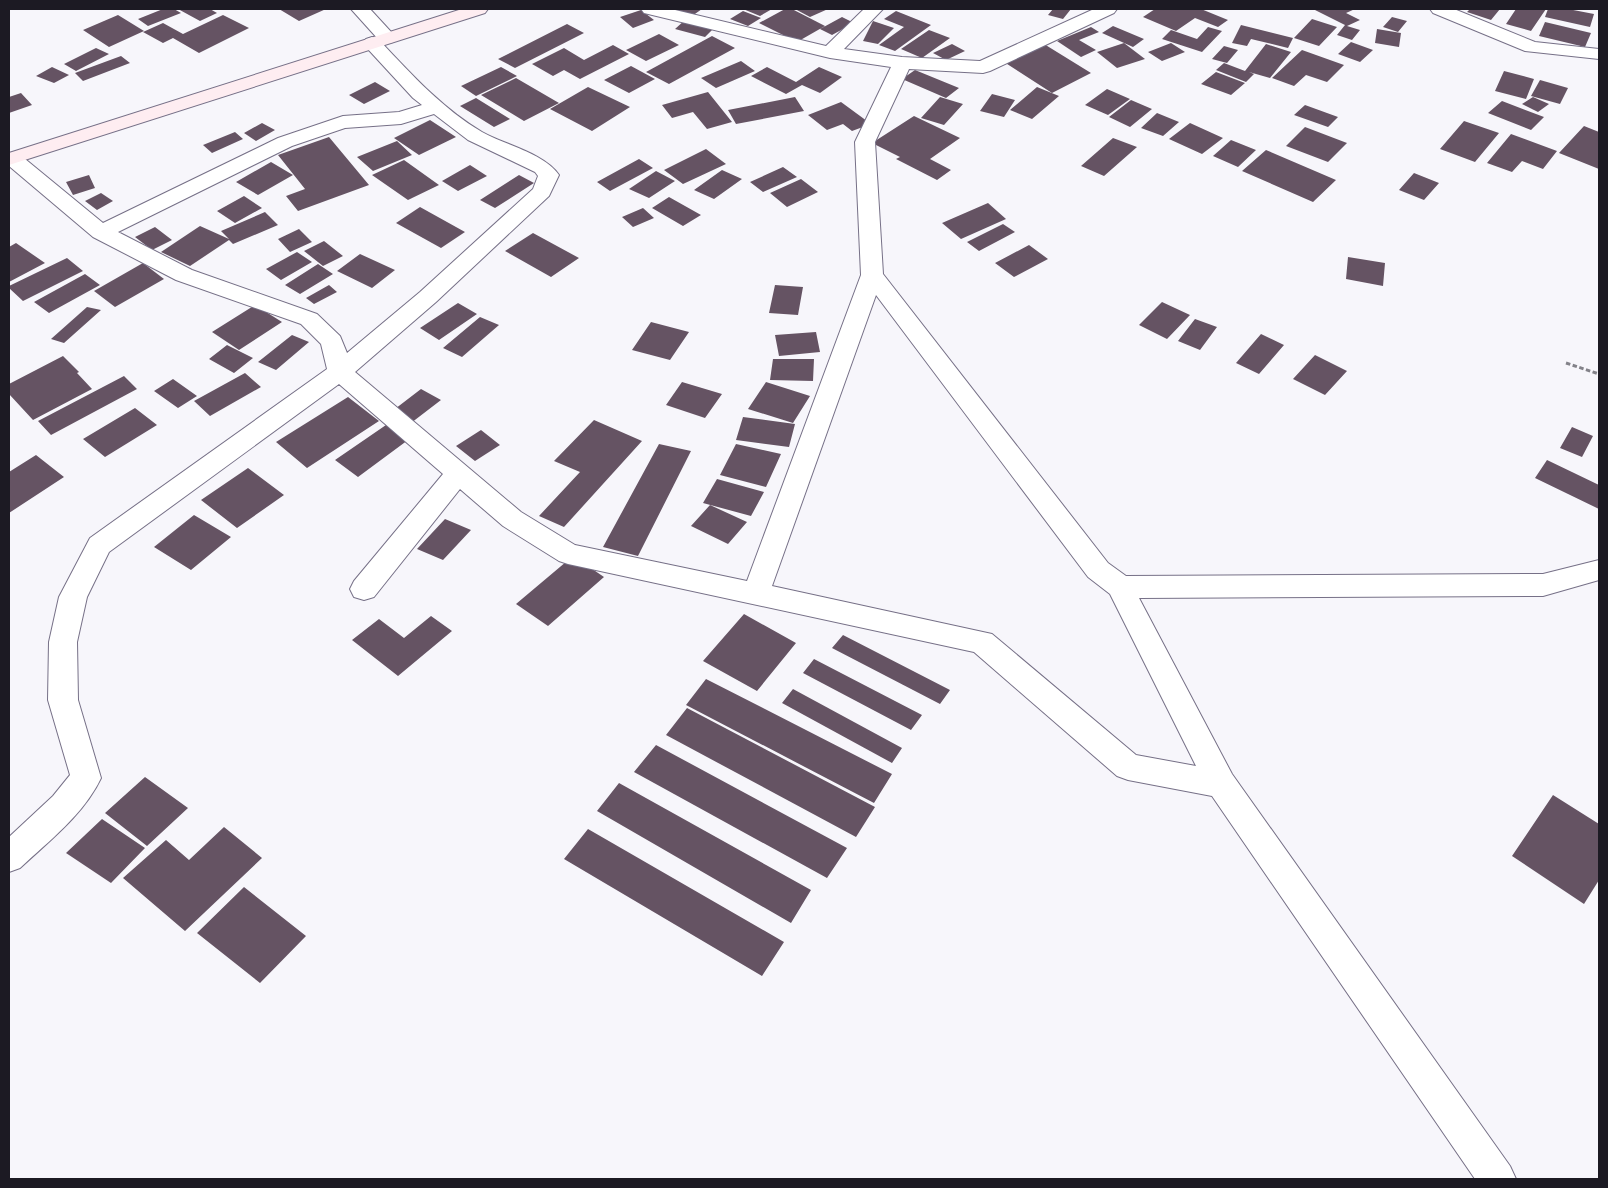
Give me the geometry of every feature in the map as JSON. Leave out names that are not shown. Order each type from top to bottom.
[{"type":"main road","points":[[11,159],[478,9]]},
{"type":"street","points":[[9,858],[64,806],[86,778],[63,700],[63,642],[73,597],[99,545],[340,372],[428,297],[542,192],[549,175],[542,168],[476,136],[420,94],[379,41],[360,9]]},
{"type":"street","points":[[650,9],[830,52],[902,63],[983,67],[1108,9]]},
{"type":"street","points":[[830,52],[874,9]]},
{"type":"street","points":[[1439,9],[1532,47],[1599,54]]},
{"type":"street","points":[[756,593],[872,275],[865,142],[902,63]]},
{"type":"street","points":[[101,232],[285,142],[343,122],[401,118],[437,107]]},
{"type":"street","points":[[11,159],[101,232],[184,275],[309,319],[332,341],[340,372],[512,519],[568,554],[982,642],[1128,767],[1221,784]]},
{"type":"street","points":[[872,275],[1098,570],[1120,587],[1221,784],[1497,1179]]},
{"type":"street","points":[[364,589],[458,473]]},
{"type":"street","points":[[1120,587],[1543,585],[1599,570]]},
{"type":"path","points":[[1566,362],[1599,374]]},
{"type":"building","points":[[163,9],[174,9],[181,13],[148,26],[138,19]]},
{"type":"building","points":[[178,9],[210,9],[217,13],[200,21]]},
{"type":"building","points":[[279,9],[326,9],[299,21]]},
{"type":"building","points":[[674,9],[702,9],[692,16]]},
{"type":"building","points":[[743,9],[772,9],[760,16]]},
{"type":"building","points":[[785,9],[792,9],[825,26],[797,42],[759,23]]},
{"type":"building","points":[[795,9],[828,9],[810,17]]},
{"type":"building","points":[[1053,9],[1071,9],[1063,19],[1048,15]]},
{"type":"building","points":[[1155,9],[1201,9],[1228,20],[1218,27],[1195,18],[1176,31],[1143,17]]},
{"type":"building","points":[[1355,9],[1346,13],[1360,20],[1347,26],[1360,30],[1352,40],[1337,35],[1345,25],[1315,10]]},
{"type":"building","points":[[1470,9],[1500,9],[1491,20],[1467,12]]},
{"type":"building","points":[[1516,9],[1546,9],[1531,31],[1506,24]]},
{"type":"building","points":[[1548,9],[1568,9],[1594,14],[1590,27],[1545,17]]},
{"type":"building","points":[[641,10],[654,20],[633,28],[620,17]]},
{"type":"building","points":[[743,11],[761,18],[748,26],[730,19]]},
{"type":"building","points":[[896,11],[931,25],[895,51],[879,45],[904,27],[884,19]]},
{"type":"building","points":[[118,15],[144,31],[109,47],[83,30]]},
{"type":"building","points":[[223,15],[249,28],[199,53],[173,38],[163,43],[143,32],[163,23],[183,34]]},
{"type":"building","points":[[842,17],[854,23],[832,35],[820,29]]},
{"type":"building","points":[[1392,17],[1407,21],[1398,32],[1383,27]]},
{"type":"building","points":[[1312,19],[1337,27],[1319,46],[1294,38]]},
{"type":"building","points":[[685,20],[714,28],[705,37],[675,29]]},
{"type":"building","points":[[873,21],[894,28],[878,44],[863,41]]},
{"type":"building","points":[[1545,22],[1591,33],[1585,47],[1539,36]]},
{"type":"building","points":[[567,24],[584,33],[515,68],[498,59]]},
{"type":"building","points":[[1241,25],[1293,38],[1288,48],[1251,39],[1247,46],[1232,43]]},
{"type":"building","points":[[1113,26],[1144,39],[1133,47],[1102,33]]},
{"type":"building","points":[[1091,27],[1099,32],[1079,40],[1096,50],[1081,57],[1057,41]]},
{"type":"building","points":[[1208,27],[1222,31],[1202,52],[1162,39],[1171,30],[1197,39]]},
{"type":"building","points":[[1377,29],[1401,33],[1399,47],[1375,43]]},
{"type":"building","points":[[929,30],[950,38],[922,58],[901,49]]},
{"type":"building","points":[[659,34],[679,45],[646,61],[626,50]]},
{"type":"building","points":[[712,36],[735,48],[669,84],[646,72]]},
{"type":"building","points":[[1351,42],[1373,50],[1360,62],[1338,54]]},
{"type":"building","points":[[1124,43],[1145,59],[1117,68],[1097,52]]},
{"type":"building","points":[[1171,43],[1185,52],[1162,61],[1148,52]]},
{"type":"building","points":[[952,44],[965,51],[946,60],[933,53]]},
{"type":"building","points":[[1044,44],[1091,73],[1052,93],[1004,62]]},
{"type":"building","points":[[1266,44],[1291,52],[1270,78],[1249,72],[1254,74],[1246,82],[1216,70],[1224,63],[1245,71]]},
{"type":"building","points":[[613,45],[629,54],[580,79],[564,70],[553,76],[532,64],[564,48],[584,60]]},
{"type":"building","points":[[1224,46],[1238,50],[1227,63],[1212,59]]},
{"type":"building","points":[[96,48],[109,54],[76,71],[64,64]]},
{"type":"building","points":[[1302,50],[1344,65],[1327,82],[1306,75],[1294,86],[1272,78]]},
{"type":"building","points":[[121,56],[130,63],[83,81],[75,73]]},
{"type":"building","points":[[741,61],[755,71],[716,88],[701,78]]},
{"type":"building","points":[[631,66],[655,79],[629,93],[604,80]]},
{"type":"building","points":[[52,67],[69,75],[54,83],[36,76]]},
{"type":"building","points":[[501,67],[517,76],[476,96],[461,86]]},
{"type":"building","points":[[767,67],[796,82],[819,67],[842,77],[820,93],[802,85],[786,94],[751,76]]},
{"type":"building","points":[[915,70],[959,88],[946,98],[902,79]]},
{"type":"building","points":[[1504,71],[1534,79],[1526,99],[1495,91]]},
{"type":"building","points":[[1216,72],[1245,83],[1231,95],[1201,84]]},
{"type":"building","points":[[516,78],[559,103],[524,121],[481,95]]},
{"type":"building","points":[[1540,80],[1568,88],[1560,104],[1531,96]]},
{"type":"building","points":[[375,82],[390,91],[364,104],[349,95]]},
{"type":"building","points":[[588,87],[630,107],[592,131],[550,109]]},
{"type":"building","points":[[1037,87],[1059,96],[1032,119],[1010,110]]},
{"type":"building","points":[[1107,89],[1130,99],[1108,115],[1085,105]]},
{"type":"building","points":[[708,92],[732,122],[707,129],[693,112],[672,118],[662,105]]},
{"type":"building","points":[[21,93],[32,105],[9,113],[9,97]]},
{"type":"building","points":[[992,94],[1015,100],[1004,117],[980,111]]},
{"type":"building","points":[[795,97],[804,111],[736,124],[728,110]]},
{"type":"building","points":[[940,97],[963,104],[944,125],[921,118]]},
{"type":"building","points":[[1533,97],[1549,104],[1538,112],[1522,104]]},
{"type":"building","points":[[476,98],[510,119],[494,127],[460,106]]},
{"type":"building","points":[[1131,100],[1152,109],[1130,127],[1109,117]]},
{"type":"building","points":[[1502,101],[1544,117],[1531,130],[1488,113]]},
{"type":"building","points":[[841,102],[871,124],[852,131],[843,124],[827,130],[808,115]]},
{"type":"building","points":[[1305,105],[1338,117],[1328,127],[1294,115]]},
{"type":"building","points":[[1157,113],[1179,122],[1163,136],[1141,128]]},
{"type":"building","points":[[914,116],[960,138],[930,159],[951,170],[937,180],[896,159],[900,157],[872,143]]},
{"type":"building","points":[[430,120],[456,137],[419,155],[394,138]]},
{"type":"building","points":[[1464,121],[1499,133],[1475,162],[1440,149]]},
{"type":"building","points":[[262,123],[275,130],[256,141],[244,133]]},
{"type":"building","points":[[1190,123],[1223,138],[1202,154],[1169,139]]},
{"type":"building","points":[[1584,126],[1599,132],[1599,169],[1559,153]]},
{"type":"building","points":[[1305,127],[1347,143],[1328,162],[1286,146]]},
{"type":"building","points":[[235,132],[243,139],[212,153],[203,145]]},
{"type":"building","points":[[1511,134],[1557,151],[1543,169],[1522,161],[1512,172],[1487,163]]},
{"type":"building","points":[[329,137],[369,185],[298,211],[286,196],[305,189],[278,155]]},
{"type":"building","points":[[1113,138],[1137,147],[1104,176],[1081,166]]},
{"type":"building","points":[[1231,140],[1256,150],[1238,167],[1213,156]]},
{"type":"building","points":[[397,141],[412,155],[373,171],[357,157]]},
{"type":"building","points":[[706,149],[726,164],[683,184],[664,170]]},
{"type":"building","points":[[1266,150],[1336,180],[1313,202],[1242,171]]},
{"type":"building","points":[[639,159],[653,168],[610,191],[597,182]]},
{"type":"building","points":[[404,160],[439,185],[408,200],[372,175]]},
{"type":"building","points":[[271,162],[293,175],[258,195],[236,182]]},
{"type":"building","points":[[470,165],[487,176],[458,191],[442,181]]},
{"type":"building","points":[[783,167],[797,177],[763,192],[750,182]]},
{"type":"building","points":[[722,170],[742,179],[714,199],[694,190]]},
{"type":"building","points":[[656,171],[675,181],[649,198],[629,189]]},
{"type":"building","points":[[1414,173],[1439,183],[1424,200],[1399,190]]},
{"type":"building","points":[[89,175],[95,188],[73,195],[66,182]]},
{"type":"building","points":[[519,175],[534,183],[495,208],[480,200]]},
{"type":"building","points":[[801,179],[818,192],[787,207],[770,193]]},
{"type":"building","points":[[101,193],[113,201],[97,210],[85,201]]},
{"type":"building","points":[[244,196],[262,208],[235,223],[217,211]]},
{"type":"building","points":[[669,197],[701,215],[683,226],[652,208]]},
{"type":"building","points":[[988,203],[1006,219],[961,239],[942,223]]},
{"type":"building","points":[[420,207],[465,232],[441,248],[396,223]]},
{"type":"building","points":[[643,208],[654,218],[633,227],[622,217]]},
{"type":"building","points":[[265,212],[278,225],[233,244],[229,240],[190,266],[161,252],[200,226],[229,239],[221,231]]},
{"type":"building","points":[[1003,224],[1015,232],[979,251],[967,242]]},
{"type":"building","points":[[155,227],[172,240],[152,250],[135,237]]},
{"type":"building","points":[[299,229],[312,242],[290,252],[278,239]]},
{"type":"building","points":[[533,233],[579,258],[551,277],[505,251]]},
{"type":"building","points":[[324,241],[343,256],[323,266],[304,251]]},
{"type":"building","points":[[16,243],[45,263],[9,282],[9,247]]},
{"type":"building","points":[[1029,245],[1048,259],[1014,277],[995,263]]},
{"type":"building","points":[[297,252],[312,262],[281,280],[266,269]]},
{"type":"building","points":[[360,254],[395,270],[372,288],[337,271]]},
{"type":"building","points":[[1348,257],[1385,263],[1383,286],[1346,279]]},
{"type":"building","points":[[67,258],[83,271],[23,301],[9,288],[9,286]]},
{"type":"building","points":[[143,263],[164,279],[115,307],[94,291]]},
{"type":"building","points":[[318,264],[333,274],[300,294],[285,285]]},
{"type":"building","points":[[85,274],[100,285],[49,313],[34,302]]},
{"type":"building","points":[[329,285],[337,292],[314,304],[306,298]]},
{"type":"building","points":[[775,285],[803,287],[798,315],[769,313]]},
{"type":"building","points":[[1162,302],[1190,315],[1167,339],[1139,325]]},
{"type":"building","points":[[458,303],[477,314],[439,340],[420,328]]},
{"type":"building","points":[[255,305],[282,322],[239,350],[212,332]]},
{"type":"building","points":[[87,307],[101,310],[64,343],[51,339]]},
{"type":"building","points":[[480,317],[499,325],[462,357],[443,348]]},
{"type":"building","points":[[1195,319],[1217,327],[1200,350],[1178,341]]},
{"type":"building","points":[[651,322],[689,332],[670,360],[632,350]]},
{"type":"building","points":[[816,332],[820,352],[779,356],[775,335]]},
{"type":"building","points":[[1261,334],[1284,345],[1259,374],[1236,363]]},
{"type":"building","points":[[292,335],[309,342],[276,370],[258,362]]},
{"type":"building","points":[[227,345],[253,358],[234,373],[209,359]]},
{"type":"building","points":[[1315,355],[1347,371],[1325,395],[1293,379]]},
{"type":"building","points":[[63,356],[92,389],[33,420],[9,394],[9,384]]},
{"type":"building","points":[[773,359],[814,359],[813,381],[770,380]]},
{"type":"building","points":[[245,373],[261,387],[210,416],[194,401]]},
{"type":"building","points":[[124,376],[137,389],[51,435],[38,421]]},
{"type":"building","points":[[173,379],[197,396],[178,408],[154,391]]},
{"type":"building","points":[[682,382],[722,394],[705,418],[666,405]]},
{"type":"building","points":[[766,382],[810,396],[793,423],[748,409]]},
{"type":"building","points":[[421,389],[441,400],[411,423],[391,412]]},
{"type":"building","points":[[348,397],[379,421],[307,468],[276,442]]},
{"type":"building","points":[[135,408],[157,425],[105,457],[83,439]]},
{"type":"building","points":[[743,417],[795,424],[789,447],[736,440]]},
{"type":"building","points":[[594,420],[642,441],[564,527],[539,516],[580,472],[554,461]]},
{"type":"building","points":[[386,425],[408,440],[358,477],[335,460]]},
{"type":"building","points":[[1572,427],[1593,436],[1582,457],[1560,448]]},
{"type":"building","points":[[481,430],[500,445],[475,461],[456,446]]},
{"type":"building","points":[[659,444],[691,451],[638,556],[603,547]]},
{"type":"building","points":[[736,444],[781,454],[766,487],[720,475]]},
{"type":"building","points":[[36,455],[64,477],[9,513],[9,472]]},
{"type":"building","points":[[1547,460],[1599,485],[1599,509],[1535,478]]},
{"type":"building","points":[[248,468],[284,495],[237,528],[201,500]]},
{"type":"building","points":[[717,479],[764,492],[751,516],[703,503]]},
{"type":"building","points":[[710,505],[747,522],[728,544],[691,526]]},
{"type":"building","points":[[194,515],[231,537],[191,570],[154,547]]},
{"type":"building","points":[[445,519],[471,530],[443,560],[417,549]]},
{"type":"building","points":[[573,556],[604,577],[548,626],[516,604]]},
{"type":"building","points":[[744,614],[796,643],[757,691],[703,661]]},
{"type":"building","points":[[431,616],[452,631],[398,676],[352,640],[379,619],[404,638]]},
{"type":"building","points":[[843,635],[950,690],[940,704],[832,648]]},
{"type":"building","points":[[814,659],[922,715],[911,730],[803,673]]},
{"type":"building","points":[[706,679],[892,774],[874,803],[686,705]]},
{"type":"building","points":[[793,689],[902,748],[892,763],[782,703]]},
{"type":"building","points":[[687,708],[875,807],[856,837],[666,735]]},
{"type":"building","points":[[656,745],[847,848],[827,878],[634,772]]},
{"type":"building","points":[[145,777],[188,808],[147,846],[105,813]]},
{"type":"building","points":[[619,783],[811,890],[791,923],[597,811]]},
{"type":"building","points":[[1553,795],[1599,824],[1599,880],[1584,904],[1512,856]]},
{"type":"building","points":[[102,819],[145,848],[111,883],[66,853]]},
{"type":"building","points":[[224,827],[262,858],[185,931],[123,878],[166,840],[189,860]]},
{"type":"building","points":[[588,829],[784,942],[762,976],[564,859]]},
{"type":"building","points":[[244,887],[306,936],[260,983],[197,933]]}]
